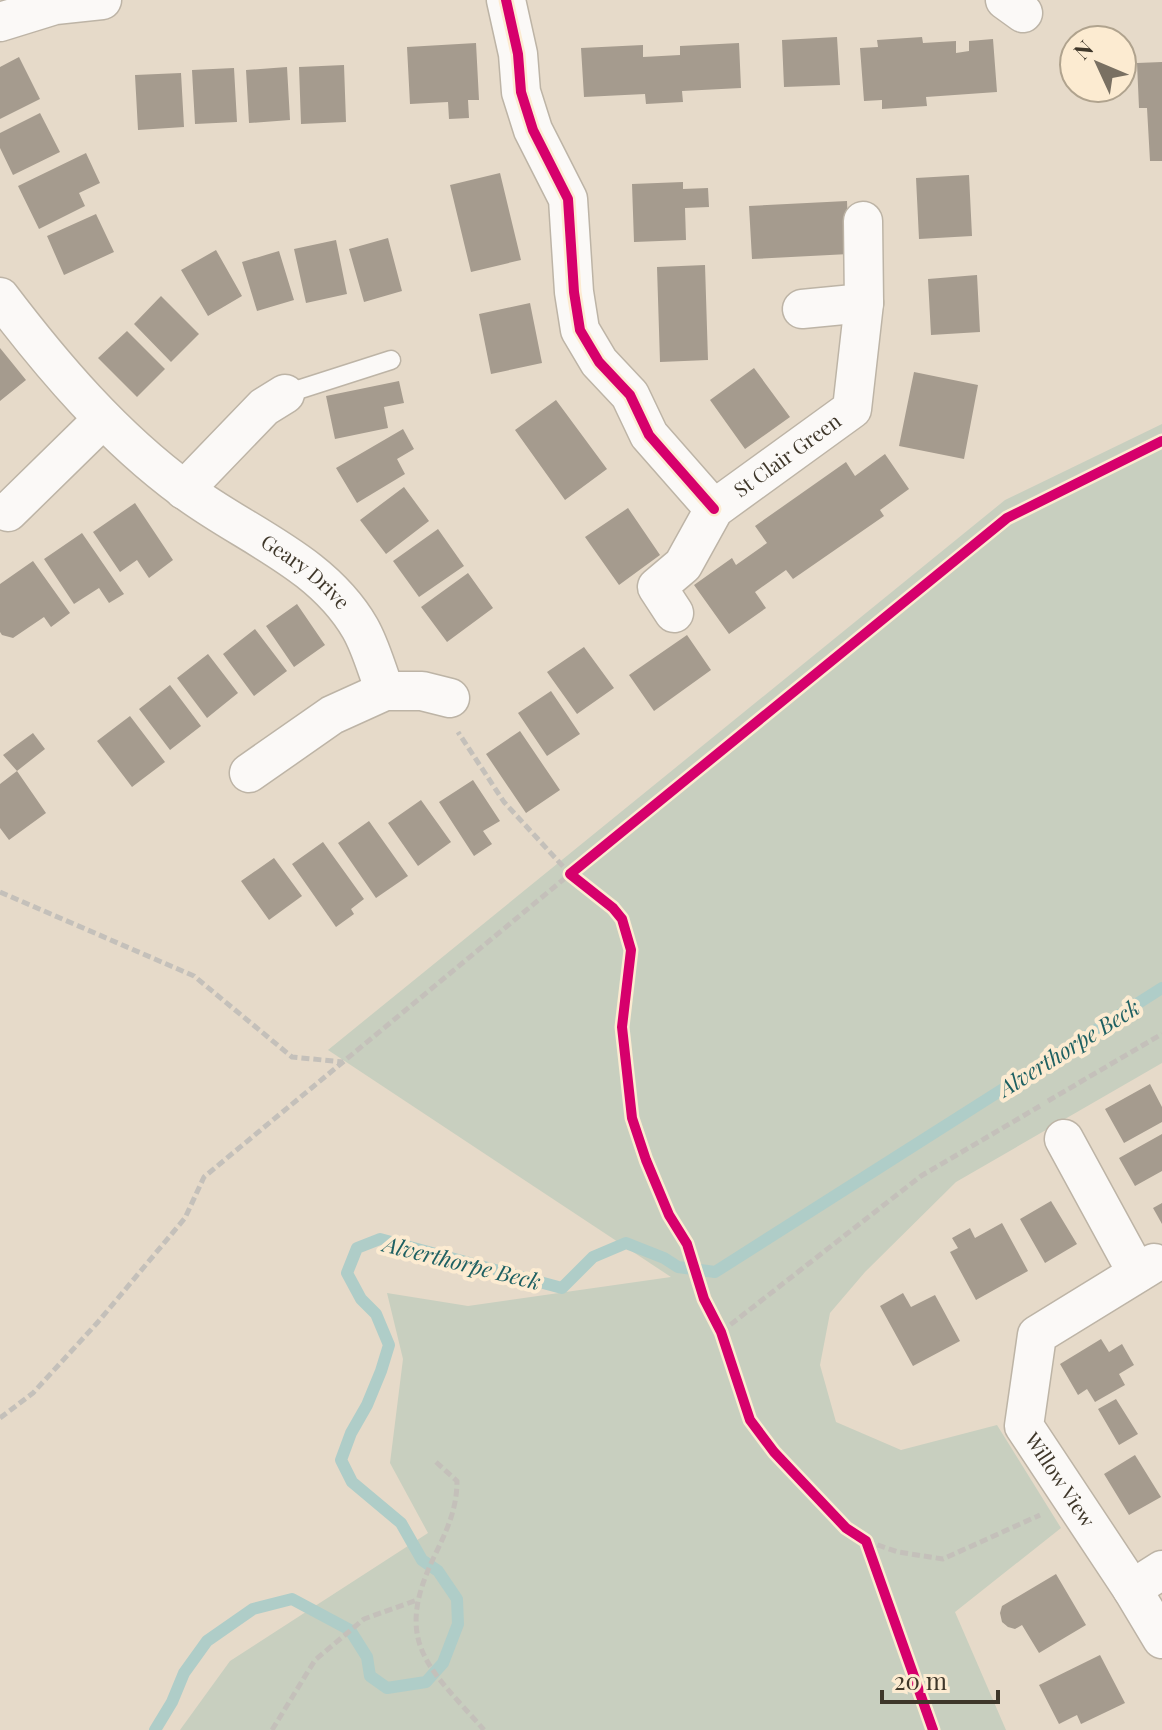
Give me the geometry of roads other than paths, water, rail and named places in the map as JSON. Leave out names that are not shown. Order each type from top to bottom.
[{"type":"street","points":[[0,22],[55,5],[102,0]]},
{"type":"street","name":"St Clair Green","points":[[506,0],[518,54],[521,92],[533,130],[568,199],[574,292],[580,330],[599,362],[630,395],[649,435],[714,509]]},
{"type":"street","name":"St Clair Green","points":[[674,613],[657,587],[683,565],[714,509],[852,409],[864,303],[863,221]]},
{"type":"street","name":"Geary Drive","points":[[0,297],[48,359],[103,419],[184,490],[287,553],[340,600],[361,630],[385,691]]},
{"type":"street","points":[[802,309],[864,303]]},
{"type":"street","points":[[184,490],[264,407],[285,394]]},
{"type":"street","points":[[8,512],[103,419]]},
{"type":"street","points":[[249,773],[332,715],[385,691],[441,696]]},
{"type":"street","name":"Willow View","points":[[1064,1139],[1146,1268],[1037,1335],[1024,1426],[1074,1500],[1147,1579],[1162,1639]]},
{"type":"lane","points":[[285,394],[391,360]]},
{"type":"waterway","name":"Alverthorpe Beck","points":[[155,1730],[172,1702],[184,1673],[207,1641],[253,1609],[292,1599],[350,1630],[367,1657],[370,1676],[387,1688],[426,1682],[443,1663],[458,1624],[457,1599],[438,1571],[422,1560],[401,1523],[352,1482],[341,1460],[351,1433],[367,1405],[389,1345],[376,1314],[361,1299],[347,1273],[357,1248],[380,1239],[562,1288],[593,1257],[626,1243],[678,1267],[715,1272],[1162,988]]}]
